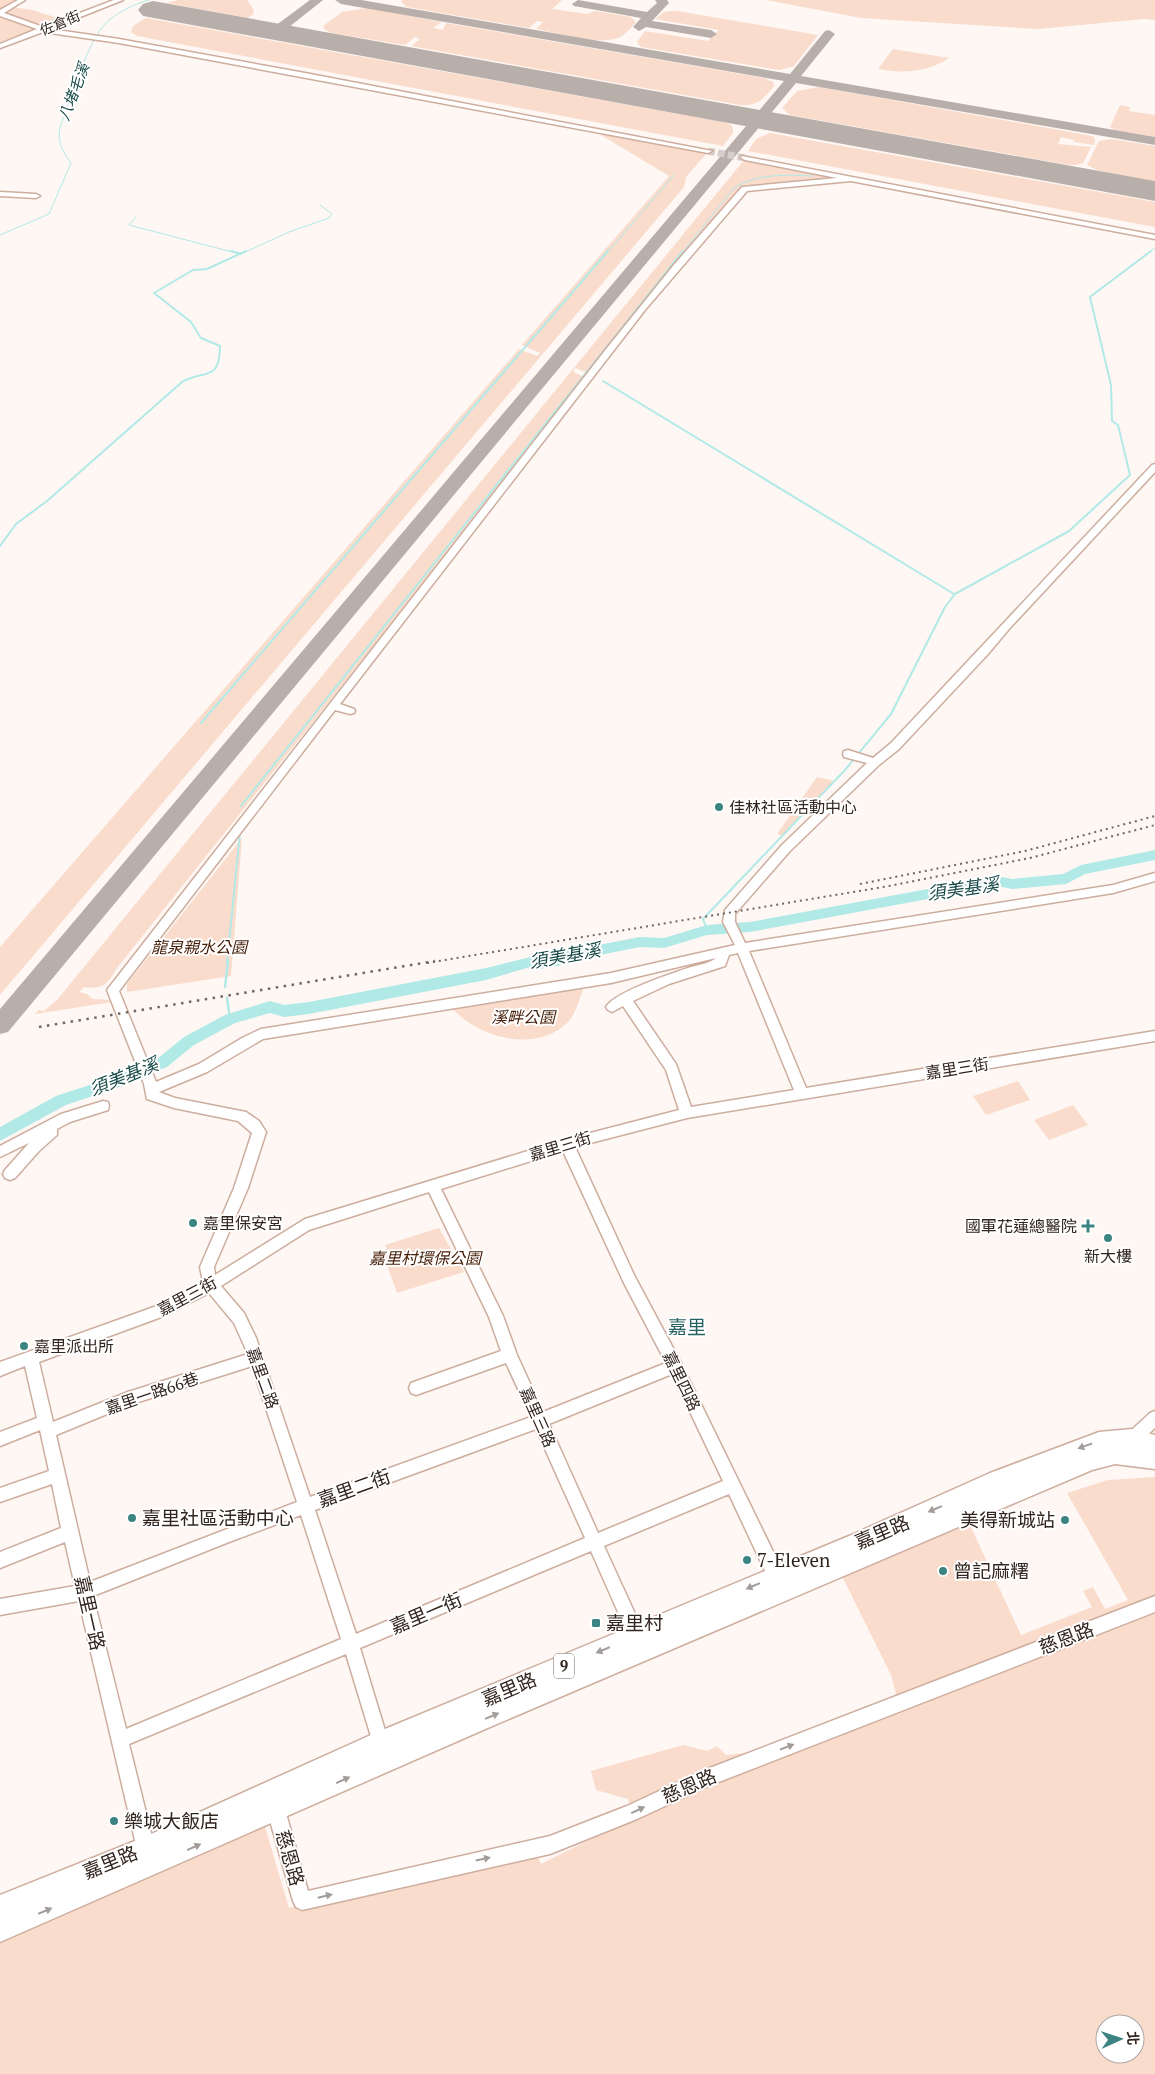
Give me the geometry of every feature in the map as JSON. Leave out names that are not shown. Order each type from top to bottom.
[{"type":"main road","name":"9","points":[[1132,1438],[1155,1444]]},
{"type":"main road","name":"嘉里路","points":[[780,1584],[997,1480],[1099,1441],[1132,1438]]},
{"type":"main road","name":"9","points":[[1115,1455],[1155,1460]]},
{"type":"main road","name":"嘉里路","points":[[0,1930],[148,1857],[384,1752],[780,1584],[1091,1461],[1115,1455]]},
{"type":"main road","name":"嘉里路","points":[[0,1907],[148,1857],[276,1810],[384,1752]]},
{"type":"street","points":[[0,13],[22,0]]},
{"type":"street","name":"佐倉街","points":[[0,46],[120,0]]},
{"type":"street","points":[[0,13],[45,30],[103,38],[708,151]]},
{"type":"street","points":[[746,158],[1155,237]]},
{"type":"street","points":[[212,1284],[206,1273],[207,1267],[241,1188],[257,1144],[259,1132],[254,1125],[241,1116],[174,1104],[152,1095],[150,1085],[113,990],[254,805],[708,229],[746,189],[849,179]]},
{"type":"street","points":[[0,194],[36,196]]},
{"type":"street","points":[[802,1094],[742,948],[729,922],[729,913],[786,848],[874,762],[895,746],[1155,467]]},
{"type":"street","points":[[333,705],[350,711]]},
{"type":"street","points":[[848,754],[874,762]]},
{"type":"street","points":[[150,1085],[203,1068],[246,1041],[261,1034],[610,978],[742,948],[1113,889],[1155,877]]},
{"type":"street","points":[[612,1007],[625,999],[676,976],[721,963],[724,952]]},
{"type":"street","points":[[625,999],[672,1068],[687,1113]]},
{"type":"street","name":"嘉里三街","points":[[0,1369],[159,1312],[212,1284],[305,1225],[432,1184],[618,1129],[687,1113],[1155,1036]]},
{"type":"street","points":[[0,1152],[66,1118],[102,1106]]},
{"type":"street","points":[[10,1174],[34,1147],[66,1118]]},
{"type":"street","name":"嘉里四路","points":[[567,1144],[629,1279],[675,1366],[780,1584]]},
{"type":"street","name":"嘉里三路","points":[[432,1184],[496,1316],[510,1355],[640,1643]]},
{"type":"street","name":"嘉里二路","points":[[212,1284],[240,1319],[257,1358],[351,1644],[384,1752]]},
{"type":"street","points":[[416,1388],[510,1355]]},
{"type":"street","name":"嘉里一路66巷","points":[[0,1439],[47,1426],[257,1358]]},
{"type":"street","name":"嘉里一路","points":[[31,1359],[84,1592],[148,1857]]},
{"type":"street","name":"嘉里二街","points":[[0,1607],[84,1592],[162,1559],[540,1421],[675,1366]]},
{"type":"street","points":[[1115,1455],[1155,1418]]},
{"type":"street","points":[[0,1495],[58,1475]]},
{"type":"street","name":"嘉里一街","points":[[119,1740],[732,1485]]},
{"type":"street","points":[[0,1560],[70,1532]]},
{"type":"street","name":"慈恩路","points":[[276,1810],[302,1901],[550,1845],[631,1813],[702,1780],[1155,1604]]},
{"type":"green space","points":[[0,0],[22,0],[12,7],[32,10],[64,20],[0,44]]},
{"type":"green space","points":[[177,0],[247,0],[254,10],[253,14],[248,18],[167,3]]},
{"type":"green space","points":[[402,0],[562,0],[552,9],[587,14],[595,11],[631,17],[636,22],[622,36],[614,39],[592,40],[536,29],[543,22],[537,21],[529,28],[407,7],[402,3]]},
{"type":"green space","points":[[766,0],[1155,0],[1155,20],[1144,19],[1038,29],[861,18]]},
{"type":"green space","points":[[367,8],[442,22],[433,28],[443,30],[446,23],[764,78],[773,82],[774,86],[759,101],[740,105],[411,46],[420,39],[415,37],[405,45],[332,33],[325,30],[323,26],[342,12]]},
{"type":"green space","points":[[670,11],[818,35],[794,66],[779,70],[641,47],[637,42],[645,31],[708,41],[719,30],[655,19],[664,12]]},
{"type":"green space","points":[[146,18],[723,122],[731,125],[733,133],[723,146],[137,36],[131,32],[133,26]]},
{"type":"green space","points":[[893,49],[949,58],[941,63],[915,71],[878,69]]},
{"type":"green space","points":[[819,87],[1087,135],[1094,137],[1095,141],[1094,145],[1074,142],[1074,140],[1061,137],[1058,144],[1091,147],[1083,163],[1069,165],[790,115],[782,108],[797,91]]},
{"type":"green space","points":[[1120,105],[1130,107],[1129,111],[1155,115],[1155,137],[1115,130],[1110,127]]},
{"type":"green space","points":[[770,133],[1155,202],[1155,227],[748,151],[756,139]]},
{"type":"green space","points":[[609,134],[707,153],[686,177],[684,187],[0,995],[0,947],[519,349],[537,356],[540,353],[522,345],[669,176],[601,135]]},
{"type":"green space","points":[[1112,139],[1155,146],[1155,181],[1099,171],[1087,165],[1099,141]]},
{"type":"green space","points":[[744,160],[828,176],[829,179],[737,191],[590,374],[575,368],[573,372],[587,378],[117,968],[108,982],[96,988],[84,987],[79,992],[87,994],[93,999],[112,1000],[112,1002],[35,1014],[39,1010],[44,1011],[57,1000]]},
{"type":"green space","points":[[817,777],[834,781],[783,836],[777,834]]},
{"type":"green space","name":"龍泉親水公園","points":[[242,838],[231,976],[127,992],[127,984]]},
{"type":"green space","name":"溪畔公園","points":[[586,983],[568,1022],[555,1032],[539,1038],[523,1040],[506,1038],[490,1033],[461,1017],[450,1006]]},
{"type":"green space","points":[[1018,1081],[1030,1100],[986,1115],[973,1096]]},
{"type":"green space","points":[[1073,1105],[1088,1125],[1049,1140],[1034,1120]]},
{"type":"green space","name":"嘉里村環保公園","points":[[439,1228],[464,1272],[397,1293],[382,1251],[387,1249],[385,1245]]},
{"type":"green space","points":[[1155,1477],[1155,2074],[0,2074],[0,1940],[263,1820],[289,1908],[428,1875],[532,1842],[541,1864],[619,1825],[632,1813],[628,1799],[596,1790],[591,1771],[683,1745],[707,1751],[717,1746],[726,1755],[754,1752],[899,1705],[891,1675],[839,1570],[969,1523],[1021,1635],[1092,1607],[1083,1591],[1093,1587],[1105,1609],[1128,1600],[1067,1493],[1108,1480]]},
{"type":"waterway","name":"八堵毛溪","points":[[0,235],[49,214],[71,163],[61,147],[59,138],[60,128],[79,73],[92,44],[105,24],[114,16],[149,0]]},
{"type":"waterway","points":[[607,253],[674,175]]},
{"type":"waterway","points":[[682,253],[734,188],[762,177],[782,175],[813,176]]},
{"type":"waterway","points":[[243,253],[289,232],[329,218],[332,214],[320,205]]},
{"type":"waterway","points":[[136,217],[129,225],[236,253]]},
{"type":"waterway","points":[[1149,253],[1155,248]]},
{"type":"waterway","points":[[231,251],[240,254]]},
{"type":"waterway","points":[[240,254],[246,251]]},
{"type":"waterway","points":[[201,723],[608,251]]},
{"type":"waterway","points":[[241,806],[683,251]]},
{"type":"waterway","points":[[707,930],[703,919],[845,770],[891,714],[945,607],[955,594],[1069,531],[1130,475],[1118,425],[1112,421],[1111,385],[1090,297],[1151,251]]},
{"type":"waterway","points":[[0,546],[16,524],[47,501],[182,382],[214,370],[219,358],[220,346],[201,338],[191,322],[154,293],[193,270],[207,269],[240,254]]},
{"type":"waterway","points":[[603,381],[954,594]]},
{"type":"waterway","points":[[227,963],[240,833]]},
{"type":"waterway","name":"須美基溪","points":[[0,1135],[61,1100],[112,1084],[162,1063],[189,1041],[230,1019],[270,1007],[284,1011],[309,1008],[486,974],[530,962],[539,964],[558,961],[567,956],[640,942],[664,943],[707,930],[750,927],[998,881],[1012,884],[1066,879],[1081,870],[1155,855]]},
{"type":"waterway","points":[[225,987],[228,961]]},
{"type":"waterway","points":[[227,998],[230,1019]]},
{"type":"taxiway","points":[[275,32],[317,0]]},
{"type":"taxiway","points":[[341,0],[793,78]]},
{"type":"taxiway","points":[[650,16],[663,3],[661,0]]},
{"type":"taxiway","points":[[578,4],[650,16]]},
{"type":"taxiway","points":[[643,23],[650,16]]},
{"type":"taxiway","points":[[639,27],[643,23]]},
{"type":"taxiway","points":[[643,23],[711,34]]},
{"type":"taxiway","points":[[793,78],[829,34]]},
{"type":"taxiway","points":[[0,1025],[793,78]]},
{"type":"taxiway","points":[[793,78],[1155,141]]},
{"type":"runway","points":[[153,10],[1155,191]]},
{"type":"tunnel","points":[[708,151],[745,158]]},
{"type":"railway","points":[[860,884],[1025,851],[1155,816]]},
{"type":"railway","points":[[427,963],[889,886],[1030,858],[1155,825]]},
{"type":"railway","points":[[39,1027],[435,961]]},
{"type":"place","name":"佳林社區活動中心","points":[[719,807]]},
{"type":"place","name":"嘉里保安宮","points":[[193,1223]]},
{"type":"place","name":"國軍花蓮總醫院","points":[[1088,1226]]},
{"type":"place","name":"新大樓","points":[[1108,1238]]},
{"type":"place","name":"嘉里派出所","points":[[24,1346]]},
{"type":"place","name":"嘉里社區活動中心","points":[[132,1518]]},
{"type":"place","name":"美得新城站","points":[[1065,1520]]},
{"type":"place","name":"7-Eleven","points":[[747,1560]]},
{"type":"place","name":"曾記麻糬","points":[[943,1571]]},
{"type":"place","name":"嘉里村","points":[[596,1623]]},
{"type":"place","name":"樂城大飯店","points":[[114,1821]]},
{"type":"district","name":"嘉里","points":[[687,1327]]}]
